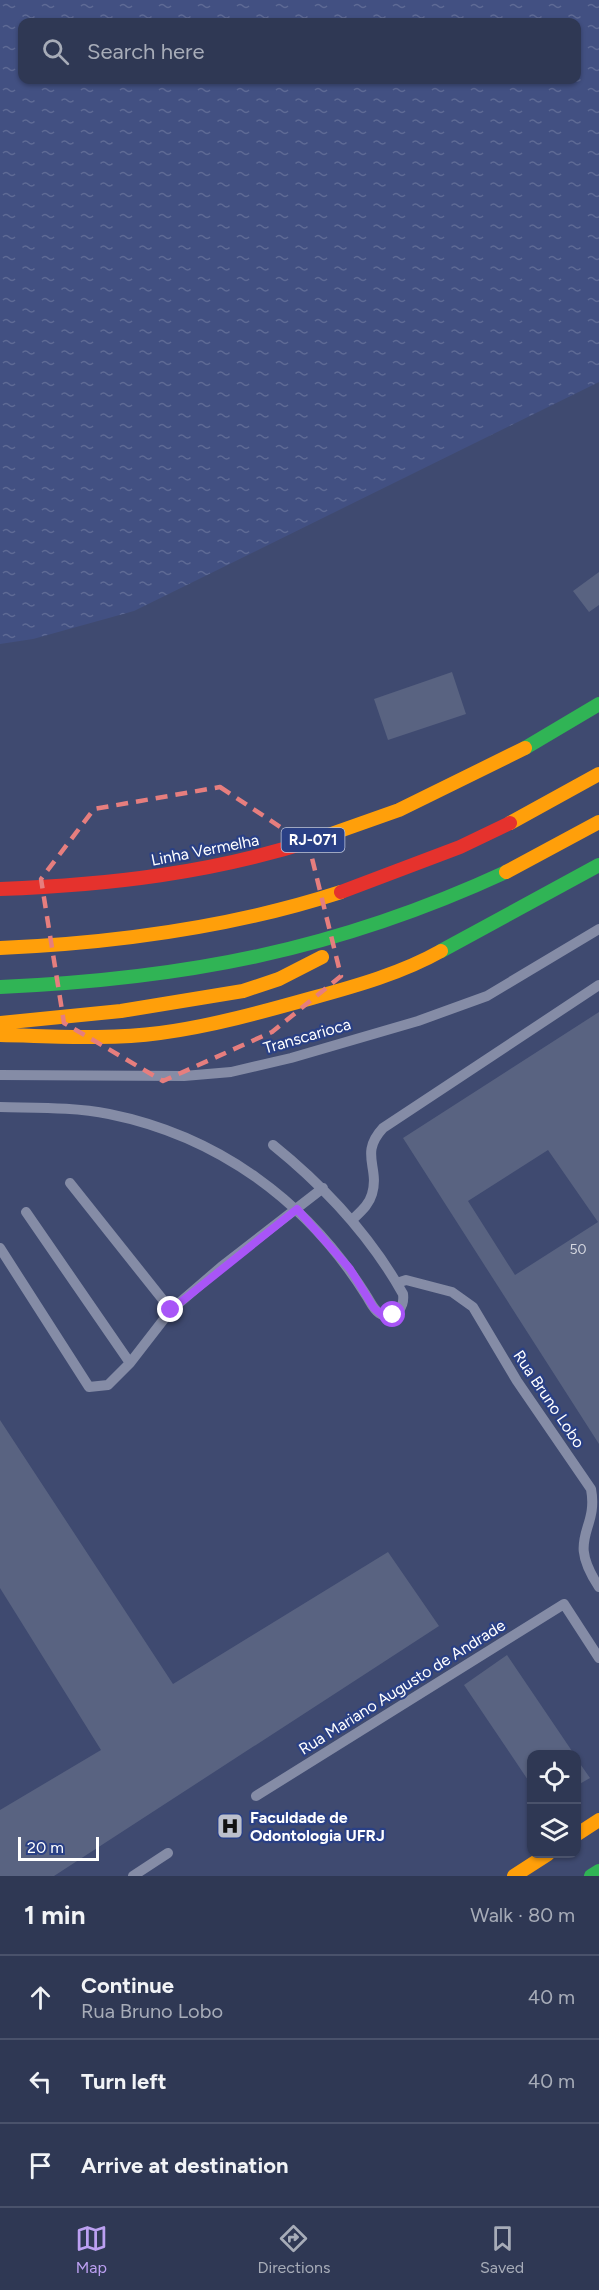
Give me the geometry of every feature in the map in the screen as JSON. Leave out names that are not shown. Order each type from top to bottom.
[{"type":"main road","name":"Linha Vermelha","points":[[0,889],[89,885],[181,874],[276,853],[364,823],[458,785],[540,742],[599,704]]},
{"type":"main road","points":[[0,948],[45,948],[99,943],[191,930],[319,897],[378,879],[502,828],[599,774]]},
{"type":"main road","points":[[0,987],[89,985],[252,960],[318,944],[421,909],[509,872],[599,822]]},
{"type":"main road","points":[[0,1035],[79,1037],[160,1033],[240,1018],[344,989],[423,961],[599,865]]},
{"type":"main road","points":[[0,1023],[121,1011],[243,991],[279,979],[405,915]]},
{"type":"main road","points":[[581,1832],[599,1820]]},
{"type":"main road","points":[[514,1876],[542,1858]]},
{"type":"main road","points":[[591,1876],[599,1871]]},
{"type":"lane","name":"Transcarioca","points":[[0,1075],[184,1076],[231,1072],[291,1058],[418,1021],[487,996],[599,929]]},
{"type":"lane","points":[[352,1220],[369,1202],[373,1192],[370,1148],[383,1128],[599,986]]},
{"type":"lane","points":[[0,1107],[107,1114],[163,1129],[238,1163],[269,1184],[297,1209],[343,1260],[374,1308],[382,1315],[393,1315],[404,1304],[403,1294],[397,1283],[352,1220],[323,1188],[273,1145]]},
{"type":"lane","points":[[70,1183],[171,1310]]},
{"type":"lane","points":[[0,1248],[89,1387],[108,1385],[130,1363],[171,1310],[323,1188]]},
{"type":"lane","points":[[26,1212],[130,1363]]},
{"type":"lane","name":"Rua Bruno Lobo","points":[[397,1283],[406,1280],[445,1290],[460,1296],[473,1307],[517,1381],[591,1489],[593,1498],[582,1550],[585,1562],[599,1587]]},
{"type":"lane","name":"Rua Mariano Augusto de Andrade","points":[[256,1796],[564,1604],[599,1658]]},
{"type":"lane","points":[[133,1876],[168,1854]]},
{"type":"highlighted area","points":[[220,787],[309,846],[341,976],[272,1032],[163,1081],[64,1023],[41,879],[94,809]]},
{"type":"water","points":[[0,0],[599,0],[599,382],[134,611],[33,639],[0,644]]},
{"type":"building","points":[[599,572],[599,605],[589,612],[573,591]]},
{"type":"building","points":[[452,672],[466,714],[388,740],[374,699]]},
{"type":"building","points":[[599,1012],[599,1444],[403,1138]],"holes":[[[548,1150],[598,1222],[515,1275],[468,1201]]]},
{"type":"building","points":[[0,1420],[173,1684],[388,1552],[439,1626],[54,1876],[0,1876],[0,1810],[101,1750],[0,1588]]},
{"type":"building","points":[[507,1655],[571,1750],[527,1750],[527,1779],[464,1685]]},
{"type":"building","points":[[581,1765],[590,1778],[581,1783]]},
{"type":"traffic: fast","points":[[525,748],[599,704]]},
{"type":"traffic: fast","points":[[441,951],[599,865]]},
{"type":"traffic: fast","points":[[0,987],[133,977],[259,956],[382,922],[506,872]]},
{"type":"traffic: fast","points":[[591,1876],[599,1871]]},
{"type":"traffic: slow","points":[[317,839],[399,810],[525,748]]},
{"type":"traffic: slow","points":[[510,823],[599,774]]},
{"type":"traffic: slow","points":[[506,872],[599,822]]},
{"type":"traffic: slow","points":[[0,948],[87,942],[172,932],[257,915],[341,892]]},
{"type":"traffic: slow","points":[[0,1035],[121,1036],[199,1027],[362,984],[411,966],[441,951]]},
{"type":"traffic: slow","points":[[0,1023],[121,1011],[243,991],[279,979],[322,957]]},
{"type":"traffic: slow","points":[[581,1832],[599,1820]]},
{"type":"traffic: slow","points":[[514,1876],[542,1858]]},
{"type":"traffic: jam","points":[[341,892],[460,847],[510,823]]},
{"type":"traffic: jam","points":[[0,889],[81,884],[200,869],[239,861],[317,839]]},
{"type":"place","name":"Faculdade de Odontologia UFRJ","points":[[230,1826]]},
{"type":"route","points":[[171,1310],[221,1267],[297,1209],[350,1269],[374,1308],[382,1315],[393,1315]]}]
